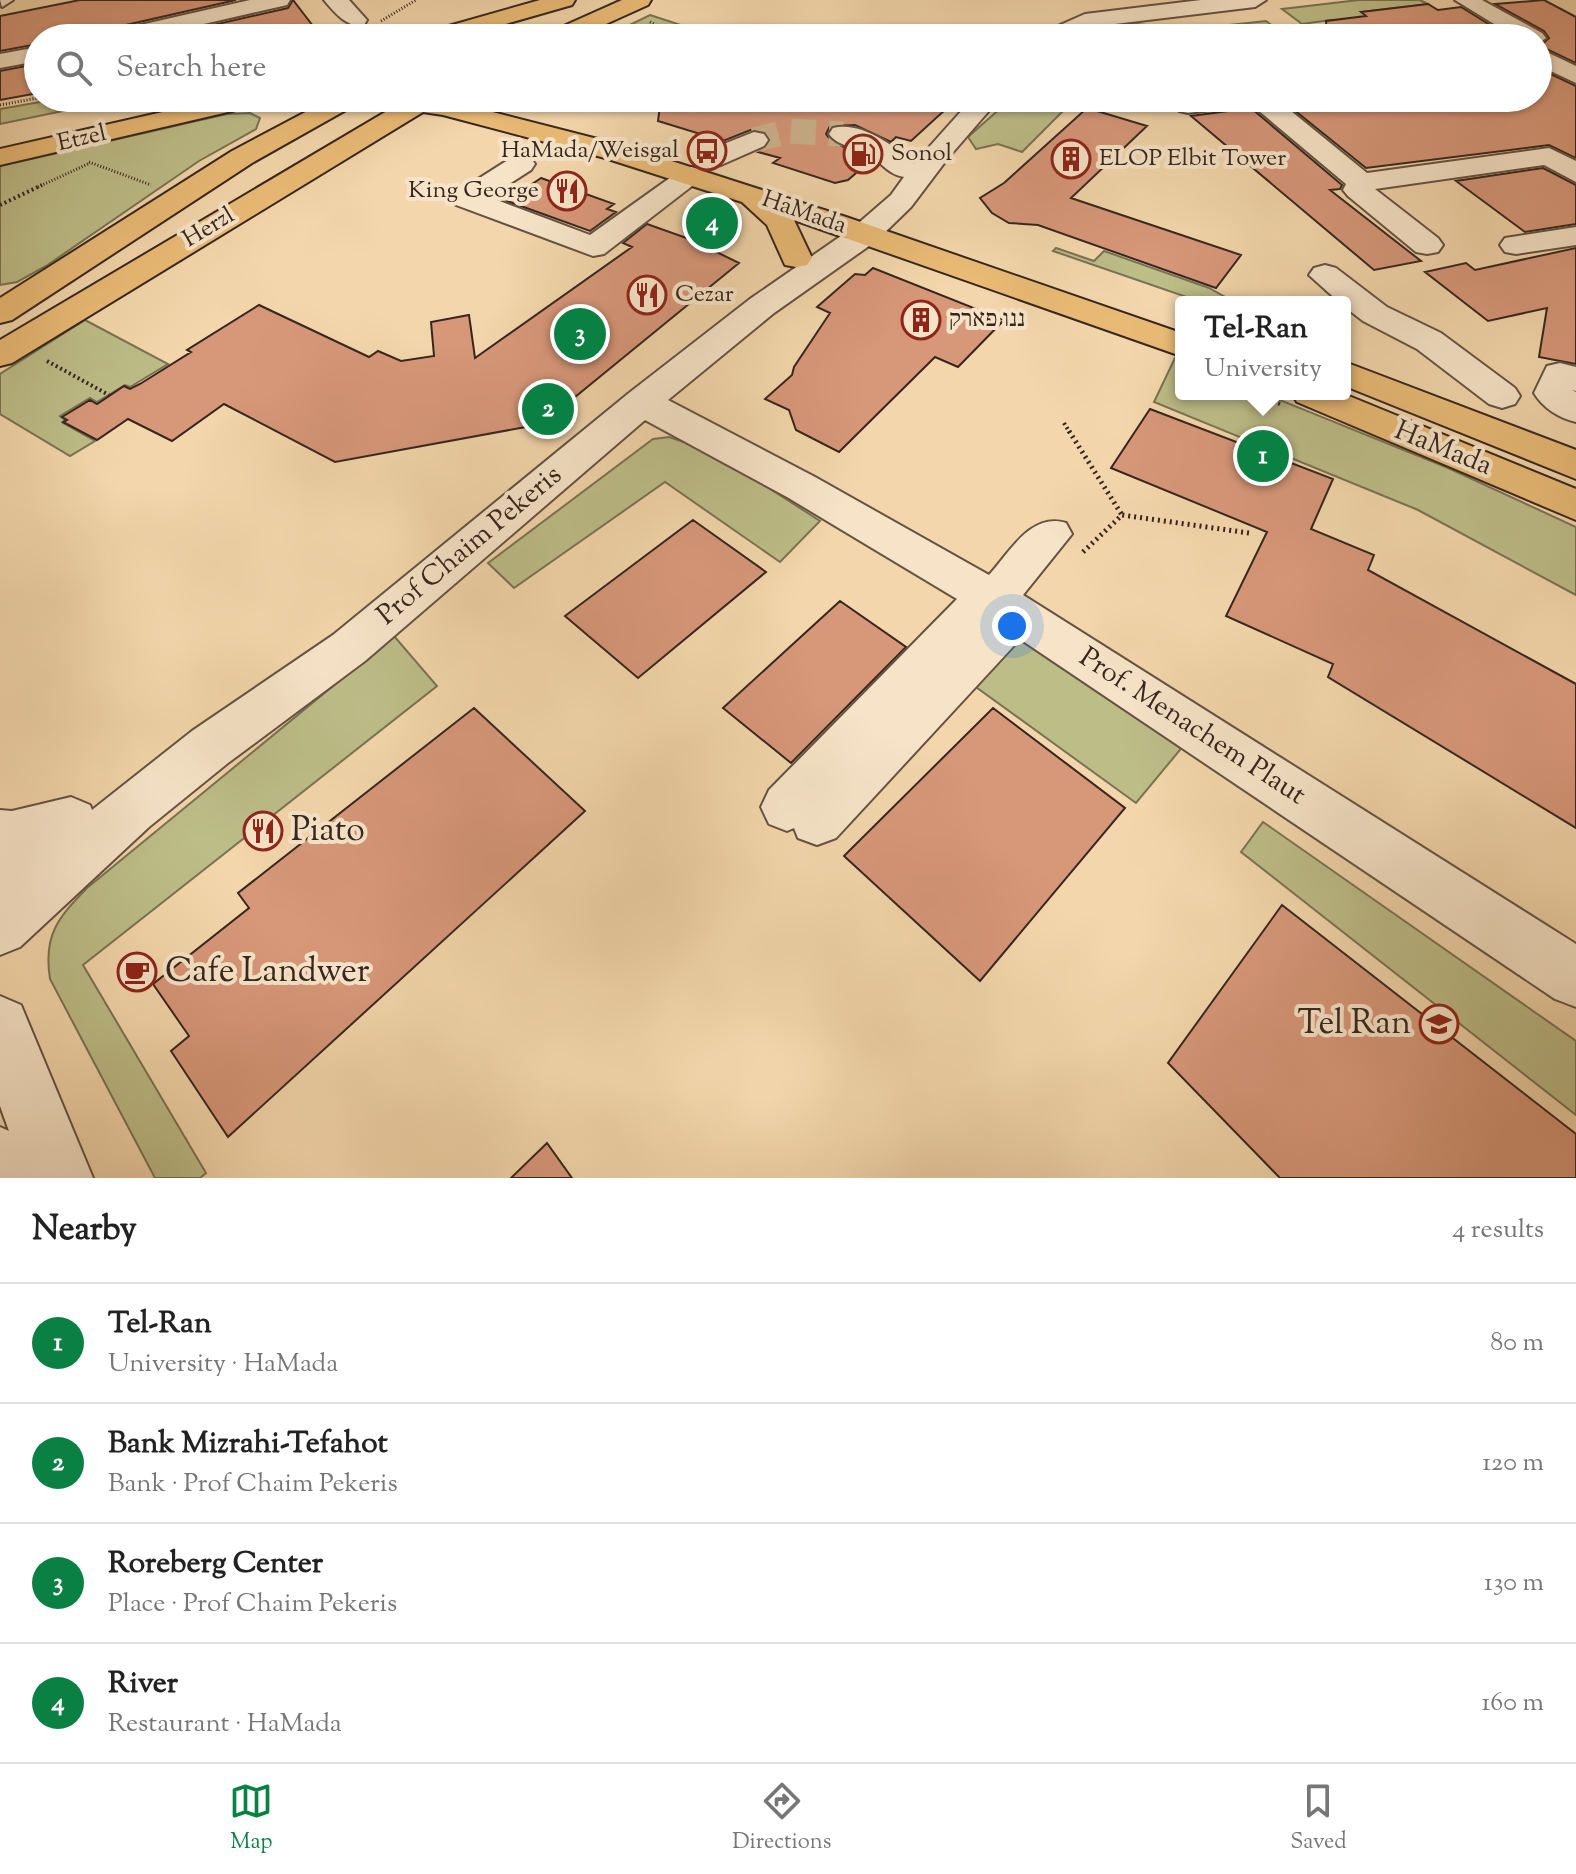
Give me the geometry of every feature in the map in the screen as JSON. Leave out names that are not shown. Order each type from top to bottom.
[{"type":"main road","points":[[481,24],[564,0]]},
{"type":"main road","points":[[512,24],[573,0]]},
{"type":"main road","points":[[600,24],[643,10]]},
{"type":"main road","name":"Etzel","points":[[0,142],[159,112]]},
{"type":"main road","name":"Etzel","points":[[0,157],[173,112]]},
{"type":"main road","points":[[275,138],[282,124],[276,112]]},
{"type":"main road","name":"Herzl","points":[[0,313],[275,138],[324,112]]},
{"type":"main road","name":"Herzl","points":[[0,355],[402,112]]},
{"type":"main road","points":[[330,154],[410,128],[482,112]]},
{"type":"main road","name":"HaMada","points":[[506,112],[871,217],[998,249]]},
{"type":"main road","name":"HaMada","points":[[549,112],[701,168]]},
{"type":"main road","points":[[739,179],[789,232],[796,258]]},
{"type":"main road","name":"HaMada","points":[[739,179],[835,223],[871,217],[1175,343]]},
{"type":"main road","name":"HaMada","points":[[1353,355],[1576,465]]},
{"type":"main road","name":"HaMada","points":[[1324,400],[1576,505]]},
{"type":"street","points":[[174,24],[279,0]]},
{"type":"street","points":[[335,0],[365,22]]},
{"type":"street","points":[[1078,24],[1154,11],[1255,0]]},
{"type":"street","points":[[1441,0],[1483,24]]},
{"type":"street","points":[[1466,0],[1509,24]]},
{"type":"street","points":[[1154,11],[1170,24]]},
{"type":"street","points":[[1552,48],[1576,62]]},
{"type":"street","points":[[0,61],[24,57]]},
{"type":"street","points":[[1552,63],[1576,76]]},
{"type":"street","name":"Prof Chaim Pekeris","points":[[0,927],[131,810],[210,747],[349,648],[651,395],[871,217],[922,159],[972,112]]},
{"type":"street","points":[[1276,112],[1361,182],[1549,156],[1576,173]]},
{"type":"street","points":[[843,134],[879,149],[922,159]]},
{"type":"street","points":[[521,164],[466,199],[593,247],[701,168],[758,142],[739,179]]},
{"type":"street","points":[[1361,182],[1358,190],[1427,245]]},
{"type":"street","name":"Prof Chaim Pekeris","points":[[762,306],[796,258],[835,223]]},
{"type":"street","points":[[1516,245],[1576,236]]},
{"type":"street","points":[[1353,355],[1429,341],[1502,396]]},
{"type":"street","points":[[1576,379],[1560,374],[1552,393],[1576,410]]},
{"type":"street","name":"Prof. Menachem Plaut","points":[[651,395],[999,603],[1576,978]]},
{"type":"street","points":[[802,814],[999,603],[1067,543]]},
{"type":"street","name":"Prof Chaim Pekeris","points":[[0,882],[100,813],[210,747]]},
{"type":"street","points":[[0,835],[35,832],[100,813]]},
{"type":"street","points":[[0,1026],[60,1178]]},
{"type":"street","points":[[0,1160],[15,1178]]},
{"type":"path","points":[[365,22],[416,0]]},
{"type":"path","points":[[643,10],[658,24]]},
{"type":"path","points":[[0,105],[24,101]]},
{"type":"path","points":[[41,148],[181,197]]},
{"type":"path","points":[[0,205],[91,163]]},
{"type":"path","points":[[42,358],[109,395]]},
{"type":"path","points":[[1064,423],[1122,515]]},
{"type":"path","points":[[1067,543],[1122,515],[1249,533]]},
{"type":"green space","points":[[1359,0],[1420,0],[1428,4],[1362,12],[1381,24],[1337,24],[1331,20],[1302,24],[1282,9]]},
{"type":"green space","points":[[650,15],[678,24],[632,24]]},
{"type":"green space","points":[[1266,21],[1270,24],[1238,24]]},
{"type":"green space","points":[[24,105],[24,112],[58,112],[0,124],[0,109]]},
{"type":"green space","points":[[996,112],[1062,112],[1022,152],[998,144],[976,149],[968,137]]},
{"type":"green space","points":[[250,113],[260,118],[256,129],[199,161],[46,266],[17,282],[0,285],[0,166],[227,114]]},
{"type":"green space","points":[[1056,248],[1094,261],[1104,251],[1209,288],[1223,296],[1184,296],[1053,251]]},
{"type":"green space","points":[[85,320],[168,364],[130,387],[125,385],[97,402],[90,398],[60,416],[65,420],[63,423],[95,441],[70,456],[0,414],[0,374]]},
{"type":"green space","points":[[1175,358],[1175,400],[1280,400],[1448,468],[1576,527],[1576,595],[1418,510],[1154,402]]},
{"type":"green space","points":[[669,437],[713,452],[820,521],[780,562],[665,482],[514,588],[488,563],[653,439]]},
{"type":"green space","points":[[1021,624],[1189,739],[1136,803],[969,682]]},
{"type":"green space","points":[[394,636],[437,686],[83,965],[206,1173],[200,1178],[155,1178],[50,979],[49,950],[55,928],[87,888]]},
{"type":"green space","points":[[1263,822],[1576,1041],[1576,1115],[1241,852]]},
{"type":"building","points":[[80,0],[236,0],[130,24],[24,24],[24,47],[0,51],[0,16]]},
{"type":"building","points":[[293,0],[311,24],[218,24],[288,8]]},
{"type":"building","points":[[1544,0],[1576,17],[1576,63],[1552,52],[1552,24],[1531,24],[1495,4]]},
{"type":"building","points":[[1428,4],[1438,10],[1461,7],[1488,24],[1326,24],[1326,21],[1366,16],[1361,12]]},
{"type":"building","points":[[24,66],[24,96],[0,100],[0,71]]},
{"type":"building","points":[[1552,75],[1576,86],[1576,158],[1549,145],[1366,168],[1297,112],[1552,112]]},
{"type":"building","points":[[659,112],[943,112],[911,141],[896,137],[891,142],[855,125],[830,126],[826,134],[831,141],[871,160],[848,180],[835,183],[773,163],[780,158],[758,152],[770,142],[765,131],[753,129],[723,141],[658,121]]},
{"type":"building","name":"ELOP Elbit Tower","points":[[1083,112],[1100,112],[1147,126],[1071,198],[1241,255],[1216,288],[1038,225],[1009,223],[992,213],[980,198],[1004,183]]},
{"type":"building","points":[[1256,112],[1342,185],[1340,189],[1330,190],[1421,261],[1374,270],[1191,116]]},
{"type":"building","points":[[1543,168],[1576,185],[1576,224],[1525,232],[1456,181]]},
{"type":"building","points":[[541,178],[614,204],[607,209],[616,212],[590,231],[507,201]]},
{"type":"building","points":[[647,224],[692,240],[739,263],[542,424],[335,462],[224,404],[172,441],[128,419],[97,440],[63,422],[67,420],[62,417],[90,400],[97,404],[124,386],[130,389],[140,384],[259,305],[369,357],[378,351],[401,361],[434,356],[431,322],[469,315],[475,358],[632,247],[623,243]]},
{"type":"building","points":[[1576,248],[1576,364],[1539,357],[1547,308],[1488,321],[1425,272],[1466,263],[1475,270]]},
{"type":"building","points":[[873,268],[1004,320],[958,367],[935,357],[839,452],[796,430],[789,410],[765,399],[792,375],[794,367],[830,313],[817,307],[855,274],[865,275]]},
{"type":"building","points":[[1150,409],[1333,479],[1311,529],[1374,555],[1368,570],[1576,684],[1576,828],[1328,677],[1333,664],[1226,616],[1267,532],[1111,468]]},
{"type":"building","points":[[693,520],[766,572],[638,678],[565,616]]},
{"type":"building","points":[[840,601],[906,647],[791,763],[723,708]]},
{"type":"building","points":[[474,708],[585,811],[228,1137],[171,1051],[189,1036],[153,984],[249,908],[238,893]]},
{"type":"building","points":[[993,708],[1125,808],[980,981],[844,856]]},
{"type":"building","points":[[1282,905],[1576,1134],[1576,1178],[1280,1178],[1168,1063]]},
{"type":"building","points":[[547,1143],[572,1178],[511,1178]]},
{"type":"tunnel","points":[[754,140],[789,131],[843,134]]},
{"type":"place","name":"HaMada/Weisgal","points":[[707,151]]},
{"type":"place","name":"Sonol","points":[[863,154]]},
{"type":"place","name":"ELOP Elbit Tower","points":[[1071,159]]},
{"type":"place","name":"King George","points":[[567,191]]},
{"type":"place","name":"River","points":[[712,223]]},
{"type":"place","name":"Cezar","points":[[647,295]]},
{"type":"place","name":"ננו פארק","points":[[921,320]]},
{"type":"place","name":"Roreberg Center","points":[[580,334]]},
{"type":"place","name":"Bank Mizrahi-Tefahot","points":[[548,409]]},
{"type":"place","name":"Tel-Ran","points":[[1263,456]]},
{"type":"place","name":"Piato","points":[[263,831]]},
{"type":"place","name":"Cafe Landwer","points":[[137,972]]},
{"type":"place","name":"Tel Ran","points":[[1439,1024]]}]
